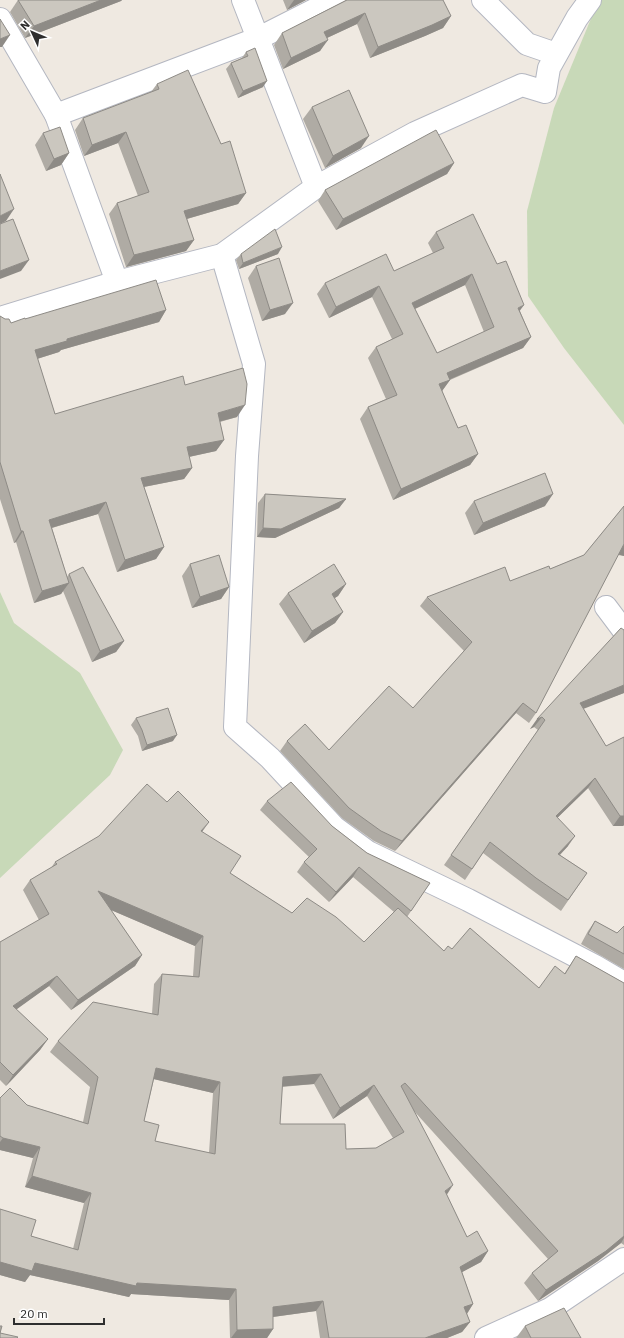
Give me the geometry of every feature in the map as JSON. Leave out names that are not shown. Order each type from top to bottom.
[{"type":"street","points":[[243,0],[316,187]]},
{"type":"street","points":[[56,115],[259,38],[334,0]]},
{"type":"street","points":[[483,0],[527,44],[556,54]]},
{"type":"street","points":[[0,318],[118,282],[222,255],[316,187],[415,133],[522,85],[545,92],[549,68],[577,18],[590,0]]},
{"type":"street","points":[[0,19],[56,115],[118,282]]},
{"type":"street","points":[[222,255],[254,364],[247,456],[235,727],[270,758],[334,827],[368,852],[468,900],[596,966],[624,983]]},
{"type":"street","points":[[606,607],[624,631]]},
{"type":"street","points":[[486,1338],[550,1309],[624,1259]]},
{"type":"green space","points":[[601,0],[624,0],[624,425],[564,348],[528,296],[527,211],[554,108],[597,4]]},
{"type":"green space","points":[[0,592],[14,623],[80,673],[123,750],[110,775],[0,878]]},
{"type":"building","points":[[18,0],[101,0],[34,26]]},
{"type":"building","points":[[347,0],[443,0],[451,16],[378,47],[365,13],[324,32],[328,40],[291,58],[282,33]]},
{"type":"building","points":[[0,19],[10,35],[0,39]]},
{"type":"building","points":[[255,48],[267,81],[243,91],[231,63],[248,56],[246,52]]},
{"type":"building","points":[[188,70],[221,144],[230,141],[246,193],[184,211],[194,240],[134,255],[117,203],[149,192],[126,132],[92,145],[83,118],[159,89],[157,84]]},
{"type":"building","points":[[349,90],[369,136],[333,156],[312,107]]},
{"type":"building","points":[[60,127],[69,153],[54,159],[43,133]]},
{"type":"building","points":[[436,130],[454,163],[343,219],[325,190]]},
{"type":"building","points":[[0,174],[14,209],[0,216]]},
{"type":"building","points":[[473,214],[497,264],[506,261],[524,305],[518,308],[531,337],[447,373],[450,380],[439,384],[458,428],[466,425],[478,454],[401,489],[368,407],[397,395],[376,347],[403,334],[379,286],[336,307],[325,283],[386,254],[394,271],[444,248],[436,232]],"holes":[[[472,274],[494,327],[437,353],[412,303]]]},
{"type":"building","points":[[13,219],[29,260],[0,271],[0,224]]},
{"type":"building","points":[[275,229],[282,247],[243,263],[241,254]]},
{"type":"building","points":[[279,258],[293,303],[270,310],[256,266]]},
{"type":"building","points":[[156,280],[166,310],[35,350],[55,414],[183,376],[185,385],[243,368],[247,384],[245,405],[218,413],[224,440],[187,447],[192,468],[141,478],[164,547],[125,560],[106,502],[49,520],[69,583],[42,591],[23,531],[21,531],[0,462],[0,316],[5,319],[9,319],[11,323]]},
{"type":"building","points":[[545,473],[553,494],[483,523],[474,501]]},
{"type":"building","points":[[265,494],[346,499],[281,529],[263,528]]},
{"type":"building","points":[[624,506],[624,544],[536,713],[523,703],[402,841],[381,831],[349,808],[287,741],[305,724],[329,750],[389,686],[413,708],[472,642],[427,597],[505,567],[510,581],[549,566],[550,569],[584,555]]},
{"type":"building","points":[[219,555],[229,587],[200,597],[190,564]]},
{"type":"building","points":[[334,564],[346,584],[332,594],[343,612],[312,631],[288,593]]},
{"type":"building","points":[[83,567],[124,641],[100,651],[69,574]]},
{"type":"building","points":[[621,628],[624,630],[624,685],[580,703],[606,746],[624,737],[624,816],[620,816],[595,778],[556,816],[575,836],[558,854],[587,873],[568,900],[536,878],[490,842],[472,869],[451,855],[545,720],[542,717],[537,719]]},
{"type":"building","points":[[168,708],[177,735],[147,745],[136,718]]},
{"type":"building","points":[[291,782],[332,826],[367,853],[430,883],[411,911],[359,867],[336,892],[304,862],[317,849],[267,801]]},
{"type":"building","points":[[147,784],[167,802],[178,791],[209,822],[201,831],[241,856],[230,873],[292,913],[307,898],[336,917],[364,942],[398,908],[444,951],[448,946],[452,949],[470,928],[539,988],[555,966],[565,974],[576,956],[624,983],[624,1236],[606,1251],[546,1290],[532,1273],[558,1251],[405,1083],[401,1086],[453,1185],[445,1191],[467,1237],[477,1231],[488,1251],[460,1267],[473,1304],[464,1307],[470,1322],[425,1338],[329,1338],[323,1301],[273,1307],[273,1329],[237,1330],[236,1289],[137,1283],[136,1286],[35,1263],[32,1271],[0,1262],[0,1209],[36,1220],[31,1236],[78,1250],[91,1193],[32,1176],[40,1147],[0,1136],[0,1098],[10,1088],[27,1105],[88,1124],[98,1077],[58,1041],[93,1002],[158,1015],[162,974],[199,977],[203,936],[98,891],[142,955],[78,1000],[57,976],[13,1006],[48,1039],[13,1075],[0,1062],[0,942],[49,914],[30,880],[57,864],[55,862],[99,836]],"holes":[[[156,1068],[220,1082],[215,1154],[155,1141],[159,1125],[144,1121]],[[321,1074],[340,1108],[374,1085],[404,1132],[376,1148],[346,1149],[345,1124],[280,1124],[283,1077]]]},
{"type":"building","points":[[595,921],[617,933],[624,926],[624,954],[588,934]]},
{"type":"building","points":[[564,1308],[581,1338],[531,1338],[525,1326]]},
{"type":"building","points":[[0,1333],[18,1337],[0,1338]]}]
